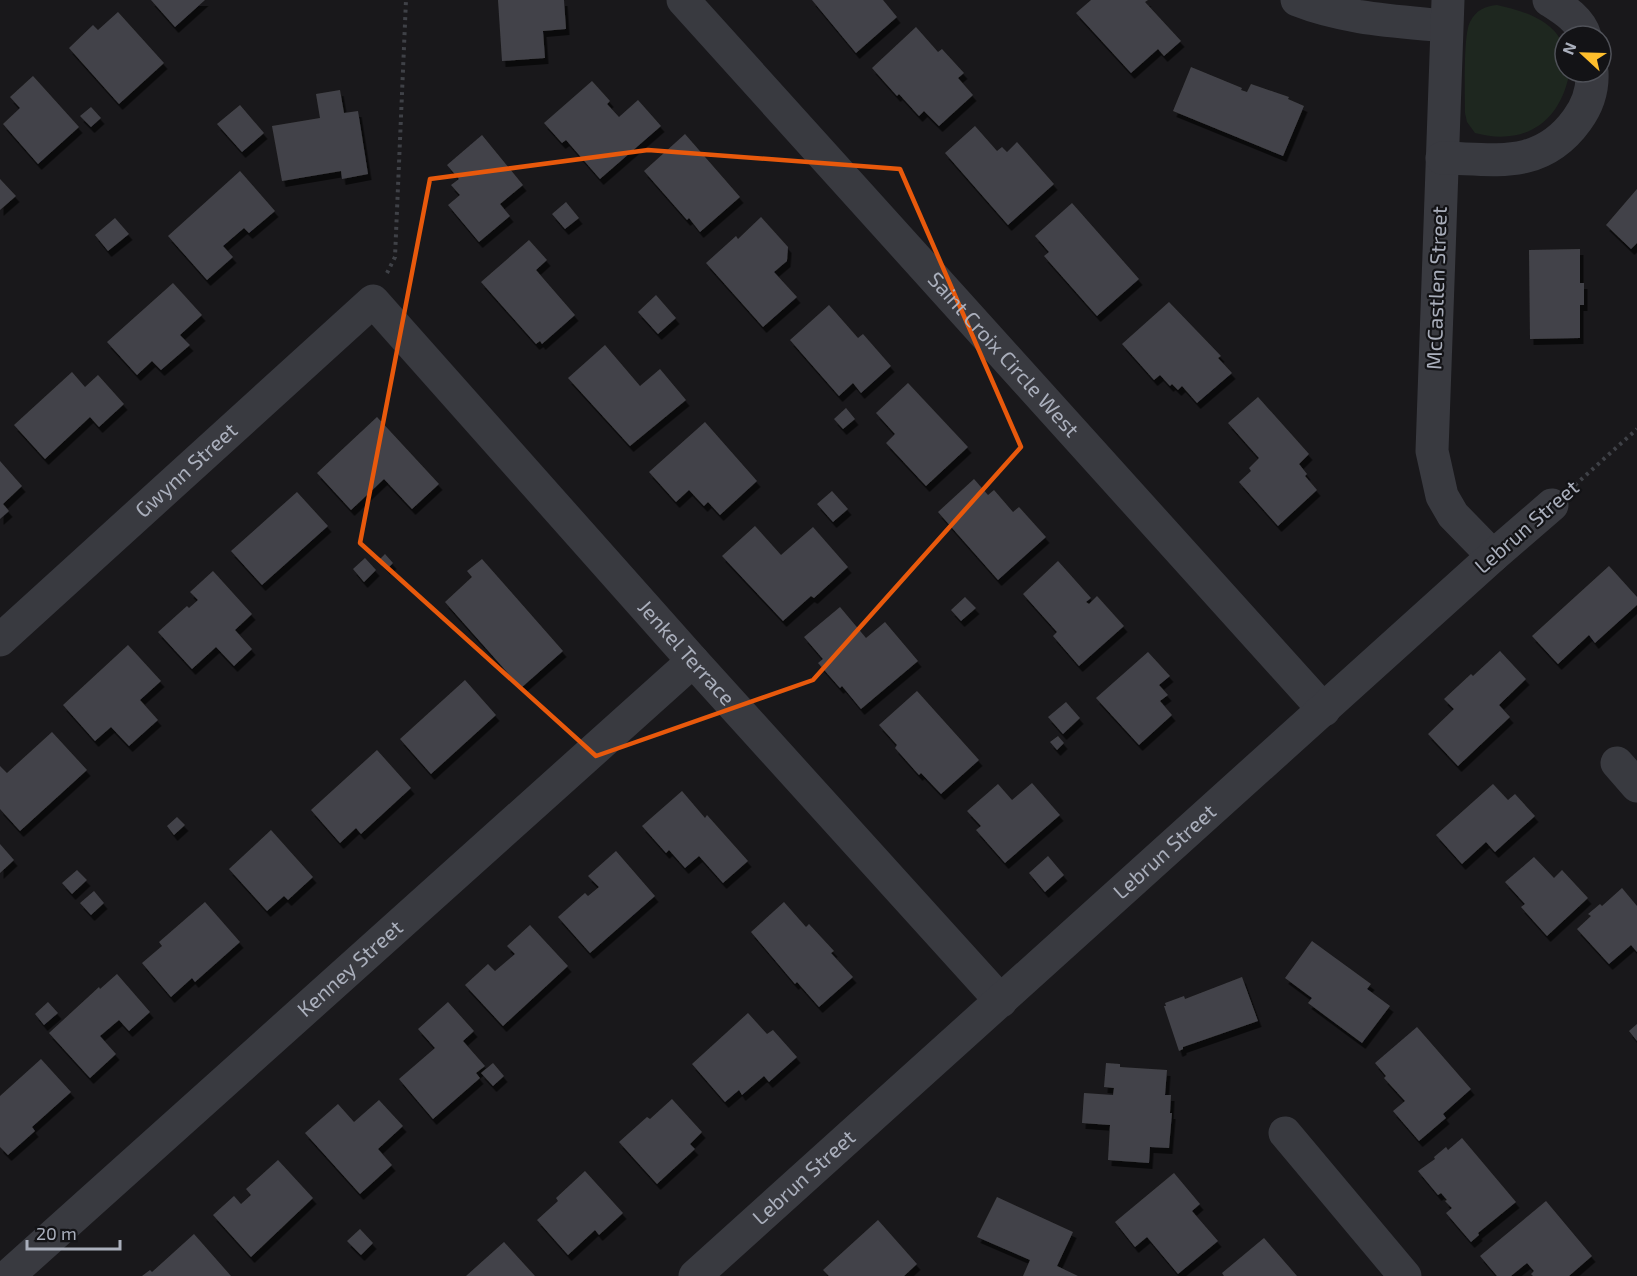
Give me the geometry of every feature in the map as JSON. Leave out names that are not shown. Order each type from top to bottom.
[{"type":"street","name":"Saint Croix Circle West","points":[[683,0],[1324,710]]},
{"type":"street","points":[[1297,0],[1349,16],[1447,13]]},
{"type":"street","points":[[1549,0],[1568,12],[1579,24]]},
{"type":"street","name":"McCastlen Street","points":[[1447,13],[1432,451],[1442,496],[1453,515],[1493,556]]},
{"type":"street","points":[[1442,158],[1514,160],[1536,154],[1554,145],[1572,128],[1587,107],[1592,84]]},
{"type":"street","name":"Gwynn Street","points":[[0,640],[373,301]]},
{"type":"street","name":"Jenkel Terrace","points":[[373,301],[693,661],[1001,1001]]},
{"type":"street","name":"Lebrun Street","points":[[695,1276],[1552,505]]},
{"type":"street","name":"Kenney Street","points":[[8,1276],[693,661]]},
{"type":"street","points":[[1285,1133],[1405,1276]]},
{"type":"path","points":[[373,301],[395,257],[406,0]]},
{"type":"path","name":"Lebrun Street","points":[[1552,505],[1637,429]]},
{"type":"highlighted area","points":[[648,150],[900,169],[1021,447],[813,680],[596,756],[360,543],[430,179]]},
{"type":"shaded area","points":[[1497,5],[1529,14],[1553,29],[1553,84],[1566,84],[1557,107],[1548,118],[1523,133],[1492,136],[1475,133],[1467,122],[1465,113],[1466,39],[1472,18],[1485,8]]},
{"type":"building","points":[[151,0],[205,0],[175,27]]},
{"type":"building","points":[[498,0],[564,0],[566,29],[543,31],[545,58],[502,61]]},
{"type":"building","points":[[812,0],[883,0],[897,17],[856,53]]},
{"type":"building","points":[[1091,0],[1148,0],[1145,2],[1181,41],[1164,56],[1158,49],[1131,73],[1076,13]]},
{"type":"building","points":[[118,12],[164,63],[119,104],[69,48],[93,25],[98,30]]},
{"type":"building","points":[[916,27],[938,52],[942,49],[964,73],[958,78],[973,95],[939,126],[924,111],[919,116],[872,68]]},
{"type":"building","points":[[1191,67],[1242,88],[1241,90],[1247,92],[1251,84],[1289,97],[1288,99],[1304,106],[1283,156],[1173,111]]},
{"type":"building","points":[[33,76],[79,127],[38,164],[3,124],[20,108],[10,97]]},
{"type":"building","points":[[592,81],[610,101],[607,104],[619,117],[638,100],[661,126],[600,179],[566,140],[562,143],[544,123]]},
{"type":"building","points":[[340,90],[344,113],[358,111],[368,174],[342,179],[341,171],[282,181],[272,126],[320,118],[316,94]]},
{"type":"building","points":[[240,105],[264,133],[242,152],[217,124]]},
{"type":"building","points":[[91,107],[101,118],[91,127],[80,116]]},
{"type":"building","points":[[975,126],[997,151],[1002,147],[1007,152],[1017,142],[1054,184],[1008,225],[945,153]]},
{"type":"building","points":[[685,134],[740,197],[700,232],[644,171]]},
{"type":"building","points":[[482,135],[523,185],[500,204],[510,216],[479,242],[448,205],[460,195],[451,185],[459,179],[447,165]]},
{"type":"building","points":[[240,171],[275,211],[249,233],[244,228],[223,246],[233,257],[207,280],[168,236]]},
{"type":"building","points":[[0,179],[16,196],[0,210]]},
{"type":"building","points":[[1637,189],[1637,243],[1631,249],[1606,225]]},
{"type":"building","points":[[566,202],[579,218],[565,229],[552,214]]},
{"type":"building","points":[[1072,203],[1139,279],[1097,316],[1044,256],[1049,252],[1035,236]]},
{"type":"building","points":[[761,217],[788,247],[787,261],[774,272],[797,297],[763,327],[706,263],[736,236],[738,239]]},
{"type":"building","points":[[115,218],[129,234],[108,251],[95,235]]},
{"type":"building","points":[[529,240],[547,260],[536,270],[575,315],[542,344],[540,341],[536,344],[481,282]]},
{"type":"building","points":[[1580,249],[1580,283],[1584,283],[1584,305],[1580,305],[1580,338],[1530,339],[1529,250]]},
{"type":"building","points":[[173,283],[202,315],[180,335],[190,345],[161,370],[152,361],[137,375],[107,342]]},
{"type":"building","points":[[656,295],[676,318],[658,334],[638,312]]},
{"type":"building","points":[[1169,302],[1221,356],[1218,358],[1232,373],[1197,403],[1182,386],[1178,390],[1172,384],[1170,386],[1160,375],[1154,380],[1122,344]]},
{"type":"building","points":[[829,305],[858,338],[863,334],[891,366],[861,393],[853,383],[839,396],[790,340]]},
{"type":"building","points":[[605,345],[640,386],[660,369],[686,400],[630,446],[568,378]]},
{"type":"building","points":[[72,372],[85,387],[98,375],[124,404],[99,427],[90,417],[45,459],[14,425]]},
{"type":"building","points":[[908,383],[968,447],[926,486],[886,443],[895,434],[876,413]]},
{"type":"building","points":[[1258,397],[1309,454],[1299,464],[1307,474],[1305,476],[1317,490],[1278,526],[1239,482],[1251,471],[1249,468],[1259,458],[1228,423]]},
{"type":"building","points":[[846,408],[855,419],[843,429],[834,419]]},
{"type":"building","points":[[377,417],[439,484],[412,509],[384,479],[351,510],[317,473]]},
{"type":"building","points":[[705,422],[757,481],[720,515],[708,502],[704,506],[689,490],[676,502],[649,472]]},
{"type":"building","points":[[0,461],[22,486],[3,504],[9,511],[0,519]]},
{"type":"building","points":[[974,479],[988,495],[994,490],[1013,512],[1019,507],[1046,537],[998,580],[938,512]]},
{"type":"building","points":[[832,491],[848,509],[833,522],[817,504]]},
{"type":"building","points":[[297,492],[328,526],[262,585],[231,551]]},
{"type":"building","points":[[755,526],[781,555],[813,527],[848,567],[814,598],[811,596],[783,621],[722,556]]},
{"type":"building","points":[[385,554],[393,563],[387,569],[379,560]]},
{"type":"building","points":[[365,558],[376,570],[364,582],[353,569]]},
{"type":"building","points":[[482,559],[563,651],[521,688],[445,602],[472,577],[467,571]]},
{"type":"building","points":[[1058,561],[1091,598],[1086,602],[1089,604],[1097,596],[1124,626],[1079,666],[1053,636],[1057,632],[1023,594]]},
{"type":"building","points":[[1609,566],[1637,597],[1637,605],[1595,643],[1589,635],[1558,664],[1532,636]]},
{"type":"building","points":[[213,571],[252,614],[235,630],[252,649],[234,666],[216,647],[192,669],[158,632],[187,606],[189,608],[198,600],[190,592]]},
{"type":"building","points":[[965,597],[976,608],[961,621],[951,610]]},
{"type":"building","points":[[840,607],[866,638],[885,622],[918,661],[861,709],[842,686],[840,688],[818,663],[823,659],[804,637]]},
{"type":"building","points":[[128,645],[161,681],[140,700],[158,720],[129,746],[111,727],[95,741],[63,705]]},
{"type":"building","points":[[1500,651],[1526,679],[1499,705],[1510,717],[1458,766],[1428,734],[1454,709],[1444,699]]},
{"type":"building","points":[[1148,652],[1170,676],[1159,685],[1168,695],[1160,701],[1172,715],[1139,745],[1096,698]]},
{"type":"building","points":[[465,680],[496,715],[431,774],[400,739]]},
{"type":"building","points":[[917,691],[979,760],[941,794],[921,773],[919,775],[895,748],[897,745],[879,725]]},
{"type":"building","points":[[1066,702],[1080,718],[1063,734],[1048,717]]},
{"type":"building","points":[[52,732],[87,770],[20,831],[0,809],[0,766],[7,773]]},
{"type":"building","points":[[1058,736],[1064,743],[1057,750],[1050,742]]},
{"type":"building","points":[[377,750],[411,788],[361,834],[356,828],[340,843],[311,810]]},
{"type":"building","points":[[1032,783],[1060,815],[1005,863],[976,830],[981,826],[967,811],[998,784],[1012,800]]},
{"type":"building","points":[[1493,784],[1508,800],[1515,794],[1535,816],[1495,852],[1486,842],[1462,864],[1436,835]]},
{"type":"building","points":[[682,791],[748,861],[723,883],[699,856],[685,868],[669,850],[666,853],[642,826]]},
{"type":"building","points":[[177,817],[185,825],[174,835],[167,826]]},
{"type":"building","points":[[271,830],[313,877],[288,900],[284,896],[267,911],[229,869]]},
{"type":"building","points":[[0,844],[14,860],[0,873]]},
{"type":"building","points":[[616,851],[655,896],[590,953],[558,917],[585,893],[588,896],[599,887],[588,876]]},
{"type":"building","points":[[1048,856],[1064,875],[1045,892],[1029,873]]},
{"type":"building","points":[[1534,857],[1554,878],[1562,870],[1588,898],[1547,936],[1521,907],[1525,904],[1505,882]]},
{"type":"building","points":[[77,870],[87,880],[72,894],[62,883]]},
{"type":"building","points":[[1622,888],[1637,906],[1637,952],[1631,945],[1609,964],[1577,929],[1591,916],[1588,914],[1600,904],[1602,906]]},
{"type":"building","points":[[94,891],[104,903],[91,915],[80,903]]},
{"type":"building","points":[[205,902],[240,942],[195,982],[192,978],[171,997],[142,963],[162,946],[159,942]]},
{"type":"building","points":[[784,902],[806,927],[809,924],[834,951],[831,953],[853,977],[819,1007],[797,982],[795,984],[751,932]]},
{"type":"building","points":[[530,925],[568,966],[503,1026],[465,985],[488,964],[495,971],[515,954],[507,946]]},
{"type":"building","points":[[1312,941],[1371,984],[1367,989],[1390,1006],[1362,1043],[1308,1003],[1312,998],[1285,978]]},
{"type":"building","points":[[117,974],[150,1012],[129,1031],[119,1020],[100,1036],[116,1054],[90,1078],[49,1033],[99,987],[100,989]]},
{"type":"building","points":[[1242,977],[1258,1021],[1183,1047],[1179,1051],[1165,1003],[1184,996],[1185,999]]},
{"type":"building","points":[[48,1002],[58,1013],[44,1025],[35,1014]]},
{"type":"building","points":[[448,1002],[474,1031],[463,1041],[485,1066],[476,1073],[480,1078],[433,1119],[399,1079],[435,1048],[418,1029]]},
{"type":"building","points":[[748,1013],[767,1034],[773,1030],[797,1057],[769,1082],[764,1076],[742,1095],[739,1090],[725,1102],[692,1064]]},
{"type":"building","points":[[1637,1024],[1637,1041],[1629,1031]]},
{"type":"building","points":[[1417,1027],[1471,1089],[1443,1114],[1446,1118],[1419,1141],[1393,1111],[1405,1101],[1384,1078],[1386,1076],[1375,1063]]},
{"type":"building","points":[[41,1059],[71,1092],[32,1127],[35,1131],[8,1155],[0,1147],[0,1096]]},
{"type":"building","points":[[493,1063],[504,1076],[493,1086],[481,1073]]},
{"type":"building","points":[[1106,1063],[1120,1064],[1120,1067],[1167,1070],[1165,1095],[1171,1095],[1170,1113],[1172,1113],[1169,1148],[1150,1147],[1149,1163],[1108,1160],[1110,1125],[1082,1123],[1084,1093],[1113,1095],[1114,1088],[1104,1087]]},
{"type":"building","points":[[672,1099],[702,1132],[690,1144],[695,1149],[657,1184],[619,1142]]},
{"type":"building","points":[[379,1100],[403,1126],[378,1149],[392,1165],[360,1194],[305,1133],[338,1104],[354,1122]]},
{"type":"building","points":[[1462,1138],[1516,1202],[1478,1233],[1479,1235],[1471,1242],[1446,1213],[1452,1208],[1445,1201],[1447,1200],[1441,1193],[1438,1195],[1418,1171],[1435,1159],[1434,1157],[1446,1147],[1448,1150]]},
{"type":"building","points":[[278,1160],[313,1198],[251,1257],[213,1215],[234,1196],[241,1204],[251,1195],[246,1189]]},
{"type":"building","points":[[585,1171],[623,1213],[599,1235],[595,1230],[568,1255],[537,1220],[558,1201],[556,1198]]},
{"type":"building","points":[[1174,1173],[1200,1204],[1192,1211],[1218,1241],[1178,1274],[1147,1237],[1135,1247],[1115,1222]]},
{"type":"building","points":[[997,1197],[1073,1232],[1057,1266],[1078,1276],[1023,1276],[1030,1260],[977,1237]]},
{"type":"building","points":[[1546,1201],[1592,1256],[1569,1276],[1533,1276],[1531,1274],[1534,1271],[1527,1263],[1511,1276],[1497,1276],[1480,1256]]},
{"type":"building","points":[[878,1220],[917,1264],[904,1276],[829,1276],[823,1270]]},
{"type":"building","points":[[360,1229],[373,1243],[361,1255],[347,1241]]},
{"type":"building","points":[[194,1234],[231,1276],[142,1276],[150,1270],[152,1272]]},
{"type":"building","points":[[1264,1238],[1297,1276],[1224,1276],[1222,1273]]},
{"type":"building","points":[[504,1242],[535,1276],[466,1276]]}]
